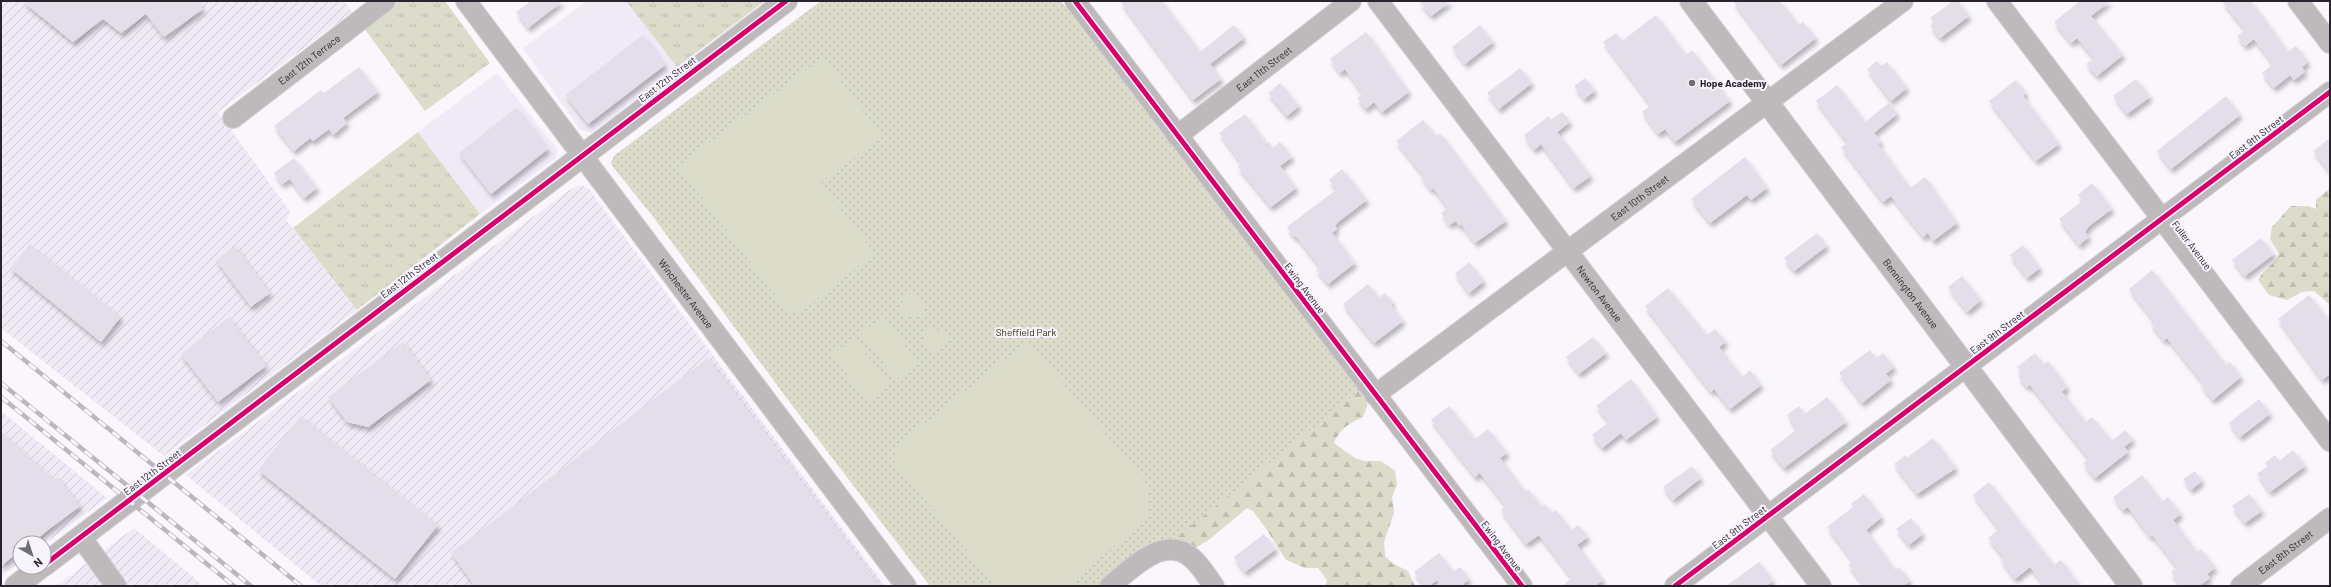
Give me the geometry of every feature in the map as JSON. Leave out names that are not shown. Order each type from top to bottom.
[{"type":"street","name":"East 12th Terrace","points":[[233,118],[385,1]]},
{"type":"street","name":"Winchester Avenue","points":[[466,1],[906,586]]},
{"type":"street","name":"East 12th Street","points":[[52,559],[786,1]]},
{"type":"street","name":"Ewing Avenue","points":[[1075,1],[1522,586]]},
{"type":"street","name":"East 11th Street","points":[[1177,136],[1351,1]]},
{"type":"street","name":"Newton Avenue","points":[[1378,1],[1821,586]]},
{"type":"street","name":"Bennington Avenue","points":[[1691,1],[2131,586]]},
{"type":"street","name":"East 10th Street","points":[[1375,394],[1568,252],[1903,1]]},
{"type":"street","name":"Fuller Avenue","points":[[1997,1],[2330,441]]},
{"type":"street","points":[[2298,1],[2330,43]]},
{"type":"street","name":"East 9th Street","points":[[1675,586],[2330,92]]},
{"type":"street","name":"East 8th Street","points":[[2240,586],[2330,518]]},
{"type":"street","points":[[80,537],[116,586]]},
{"type":"street","points":[[1110,586],[1149,555],[1163,550],[1178,550],[1194,560],[1214,586]]},
{"type":"street","points":[[16,586],[30,575]]},
{"type":"shaded area","points":[[1,1],[344,1],[352,12],[218,112],[290,212],[287,221],[357,310],[164,456],[1,328]]},
{"type":"shaded area","points":[[587,1],[626,1],[677,67],[591,133],[580,130],[523,48]]},
{"type":"shaded area","points":[[497,73],[558,150],[556,158],[480,214],[418,132]]},
{"type":"shaded area","points":[[580,185],[588,188],[885,586],[321,586],[186,475],[569,190]]},
{"type":"shaded area","points":[[1,411],[107,498],[52,538],[52,535],[12,535],[12,568],[1,576]]},
{"type":"shaded area","points":[[134,528],[204,586],[56,586]]},
{"type":"green space","points":[[399,1],[445,1],[490,63],[425,111],[363,27]]},
{"type":"green space","points":[[626,1],[765,1],[677,67]]},
{"type":"green space","name":"Sheffield Park","points":[[821,1],[1061,1],[1361,389],[1166,546],[1105,586],[930,586],[785,396],[651,214],[613,167],[611,162],[615,155]]},
{"type":"green space","points":[[823,57],[882,137],[820,183],[875,253],[800,313],[786,310],[678,166]]},
{"type":"green space","points":[[418,132],[480,214],[357,310],[293,228]]},
{"type":"green space","points":[[2330,188],[2330,305],[2314,291],[2302,292],[2287,300],[2269,295],[2258,280],[2279,254],[2270,239],[2272,227],[2291,206],[2308,206],[2316,209],[2316,200]]},
{"type":"green space","points":[[913,293],[917,295],[925,309],[924,312],[919,316],[903,315],[898,308],[908,294]]},
{"type":"green space","points":[[884,316],[918,363],[896,380],[861,333]]},
{"type":"green space","points":[[929,328],[947,333],[948,340],[938,351],[930,352],[926,347],[925,337]]},
{"type":"green space","points":[[854,338],[889,385],[867,401],[832,354]]},
{"type":"green space","points":[[1028,341],[1148,485],[1147,519],[1066,586],[996,586],[894,462],[895,447]]},
{"type":"green space","points":[[1303,388],[1366,390],[1367,406],[1363,417],[1346,427],[1339,434],[1334,443],[1355,458],[1364,461],[1381,461],[1395,471],[1397,485],[1392,497],[1394,513],[1384,542],[1385,556],[1392,563],[1408,571],[1415,586],[1326,586],[1327,580],[1318,568],[1305,568],[1286,560],[1253,511],[1247,508],[1210,539],[1197,547],[1160,543]]},
{"type":"building","points":[[22,1],[197,1],[203,9],[164,37],[146,14],[121,33],[103,19],[73,42]]},
{"type":"building","points":[[531,1],[563,1],[528,28],[516,12]]},
{"type":"building","points":[[1120,1],[1162,1],[1200,52],[1234,25],[1244,38],[1210,64],[1221,79],[1193,100]]},
{"type":"building","points":[[1419,1],[1451,1],[1431,16]]},
{"type":"building","points":[[1733,1],[1780,1],[1799,25],[1803,22],[1816,38],[1781,65]]},
{"type":"building","points":[[1953,1],[1958,1],[1969,16],[1940,38],[1930,26],[1934,23],[1930,18]]},
{"type":"building","points":[[2080,1],[2110,1],[2091,16],[2123,55],[2097,76],[2086,64],[2094,58],[2077,38],[2071,43],[2054,22]]},
{"type":"building","points":[[2222,1],[2251,1],[2288,52],[2296,46],[2308,62],[2302,67],[2305,72],[2294,80],[2290,75],[2274,88],[2262,73],[2273,64],[2254,39],[2245,46],[2237,36],[2245,30]]},
{"type":"building","name":"Hope Academy","points":[[1656,15],[1686,55],[1692,50],[1730,101],[1675,142],[1665,129],[1658,134],[1642,112],[1651,105],[1603,42],[1616,33],[1622,41]]},
{"type":"building","points":[[1480,25],[1493,42],[1465,64],[1452,47]]},
{"type":"building","points":[[1366,32],[1409,92],[1382,112],[1374,102],[1366,109],[1357,98],[1363,94],[1345,69],[1340,73],[1330,59]]},
{"type":"building","points":[[643,35],[665,65],[588,124],[565,95]]},
{"type":"building","points":[[1877,61],[1881,66],[1887,62],[1907,88],[1891,101],[1867,69]]},
{"type":"building","points":[[359,67],[378,92],[343,118],[347,123],[333,135],[329,129],[313,141],[310,138],[294,151],[274,126],[321,90],[324,93]]},
{"type":"building","points":[[1520,68],[1532,83],[1499,109],[1487,93]]},
{"type":"building","points":[[1585,78],[1595,91],[1584,99],[1574,86]]},
{"type":"building","points":[[2136,79],[2150,97],[2127,114],[2113,96]]},
{"type":"building","points":[[2016,80],[2026,93],[2023,96],[2059,144],[2036,161],[1989,101]]},
{"type":"building","points":[[1280,83],[1299,106],[1287,116],[1268,93]]},
{"type":"building","points":[[1837,85],[1865,122],[1889,103],[1897,114],[1874,133],[1881,142],[1878,144],[1910,188],[1925,177],[1957,223],[1933,241],[1928,233],[1923,237],[1891,196],[1883,202],[1841,147],[1848,143],[1816,101]]},
{"type":"building","points":[[2226,96],[2240,115],[2171,169],[2157,151]]},
{"type":"building","points":[[516,108],[548,149],[491,194],[459,153]]},
{"type":"building","points":[[1562,112],[1570,122],[1557,132],[1591,176],[1574,188],[1541,144],[1534,150],[1524,135],[1549,116],[1551,120]]},
{"type":"building","points":[[1245,114],[1267,144],[1269,142],[1273,148],[1280,142],[1292,157],[1280,166],[1296,188],[1271,207],[1238,167],[1242,164],[1219,133]]},
{"type":"building","points":[[1423,120],[1436,136],[1440,133],[1506,221],[1475,243],[1461,224],[1459,226],[1456,221],[1449,225],[1441,213],[1448,208],[1433,188],[1431,190],[1420,175],[1422,174],[1396,141]]},
{"type":"building","points":[[2330,138],[2330,172],[2313,151]]},
{"type":"building","points":[[1745,157],[1767,188],[1751,200],[1747,195],[1710,223],[1691,199]]},
{"type":"building","points":[[294,158],[317,188],[304,198],[290,179],[282,184],[274,173]]},
{"type":"building","points":[[1342,169],[1367,200],[1338,222],[1335,226],[1337,229],[1332,233],[1355,263],[1328,284],[1316,270],[1320,267],[1296,236],[1294,237],[1287,227],[1337,189],[1329,180]]},
{"type":"building","points":[[2092,183],[2112,209],[2089,226],[2085,232],[2089,237],[2079,245],[2059,219],[2082,201],[2078,195]]},
{"type":"building","points":[[1817,233],[1827,246],[1794,271],[1784,258]]},
{"type":"building","points":[[2261,238],[2274,254],[2245,276],[2232,260]]},
{"type":"building","points":[[30,244],[121,317],[101,342],[10,268]]},
{"type":"building","points":[[2023,245],[2040,268],[2027,278],[2010,255]]},
{"type":"building","points":[[235,246],[270,293],[251,307],[216,260]]},
{"type":"building","points":[[1469,262],[1484,281],[1469,293],[1455,274]]},
{"type":"building","points":[[2152,270],[2226,365],[2230,362],[2241,377],[2213,400],[2201,385],[2203,383],[2167,338],[2164,341],[2151,324],[2154,321],[2129,289]]},
{"type":"building","points":[[1962,276],[1981,300],[1967,312],[1948,287]]},
{"type":"building","points":[[1368,284],[1379,298],[1385,293],[1393,303],[1391,305],[1403,321],[1374,343],[1343,304]]},
{"type":"building","points":[[1668,288],[1707,335],[1715,329],[1726,342],[1719,347],[1742,377],[1750,370],[1761,385],[1730,409],[1714,389],[1711,392],[1645,306]]},
{"type":"building","points":[[2309,295],[2330,321],[2330,374],[2322,380],[2278,319]]},
{"type":"building","points":[[229,317],[266,366],[218,402],[181,354]]},
{"type":"building","points":[[1593,337],[1606,353],[1579,374],[1566,357]]},
{"type":"building","points":[[403,342],[431,380],[368,427],[347,422],[328,397]]},
{"type":"building","points":[[1870,350],[1876,358],[1883,353],[1894,367],[1886,374],[1891,380],[1862,403],[1839,373]]},
{"type":"building","points":[[2035,353],[2044,365],[2048,361],[2067,387],[2062,392],[2086,422],[2092,417],[2112,441],[2125,430],[2133,440],[2124,447],[2128,452],[2095,478],[2083,463],[2089,459],[2030,385],[2027,387],[2018,376],[2022,373],[2017,367]]},
{"type":"building","points":[[708,358],[880,586],[475,586],[451,553]]},
{"type":"building","points":[[1631,379],[1657,417],[1626,440],[1621,433],[1602,448],[1592,435],[1609,422],[1596,406]]},
{"type":"building","points":[[1827,397],[1846,422],[1784,468],[1770,450],[1797,429],[1787,415],[1799,406],[1805,414]]},
{"type":"building","points":[[2259,399],[2270,414],[2240,437],[2229,423]]},
{"type":"building","points":[[1449,406],[1475,439],[1488,429],[1507,453],[1500,458],[1525,492],[1528,489],[1542,507],[1545,504],[1552,513],[1556,510],[1571,530],[1578,525],[1588,537],[1577,545],[1603,580],[1595,586],[1562,586],[1572,578],[1539,535],[1526,544],[1501,510],[1506,506],[1480,473],[1475,477],[1431,420]]},
{"type":"building","points":[[301,416],[438,525],[395,579],[258,470]]},
{"type":"building","points":[[1,431],[54,480],[58,477],[80,506],[42,535],[12,535],[12,557],[1,566]]},
{"type":"building","points":[[1933,438],[1956,468],[1917,494],[1894,464],[1906,455],[1907,458]]},
{"type":"building","points":[[2293,450],[2305,466],[2270,492],[2257,474],[2268,466],[2265,463],[2275,455],[2279,461]]},
{"type":"building","points":[[1692,466],[1701,478],[1673,500],[1663,487]]},
{"type":"building","points":[[2195,471],[2202,481],[2191,490],[2183,479]]},
{"type":"building","points":[[2142,475],[2162,502],[2168,497],[2181,514],[2173,520],[2197,552],[2201,549],[2215,568],[2207,574],[2210,578],[2199,586],[2181,586],[2171,572],[2177,567],[2152,535],[2150,537],[2128,507],[2123,510],[2113,497]]},
{"type":"building","points":[[1989,482],[2054,565],[2061,560],[2080,586],[2045,586],[2030,567],[2015,579],[2001,560],[2004,558],[1988,538],[1999,529],[1973,495]]},
{"type":"building","points":[[1864,494],[1882,517],[1866,530],[1895,570],[1899,567],[1910,581],[1903,586],[1864,586],[1849,565],[1853,561],[1827,527],[1853,507],[1851,504]]},
{"type":"building","points":[[2249,494],[2262,511],[2245,523],[2232,506]]},
{"type":"building","points":[[1911,518],[1923,534],[1909,545],[1896,529]]},
{"type":"building","points":[[1264,534],[1276,549],[1245,572],[1234,557]]},
{"type":"building","points":[[1439,553],[1453,572],[1460,567],[1469,579],[1463,584],[1464,586],[1435,586],[1439,583],[1437,580],[1429,586],[1425,586],[1414,572]]},
{"type":"building","points":[[1759,562],[1773,581],[1766,586],[1726,586]]},
{"type":"railway","points":[[1,341],[301,586]]},
{"type":"railway","points":[[1,383],[251,586]]},
{"type":"railway","points":[[1,397],[234,586]]},
{"type":"cycle path","points":[[52,559],[786,1]]},
{"type":"cycle path","points":[[1075,1],[1522,586]]},
{"type":"cycle path","points":[[1675,586],[2330,92]]},
{"type":"place","name":"Hope Academy","points":[[1692,83]]}]
